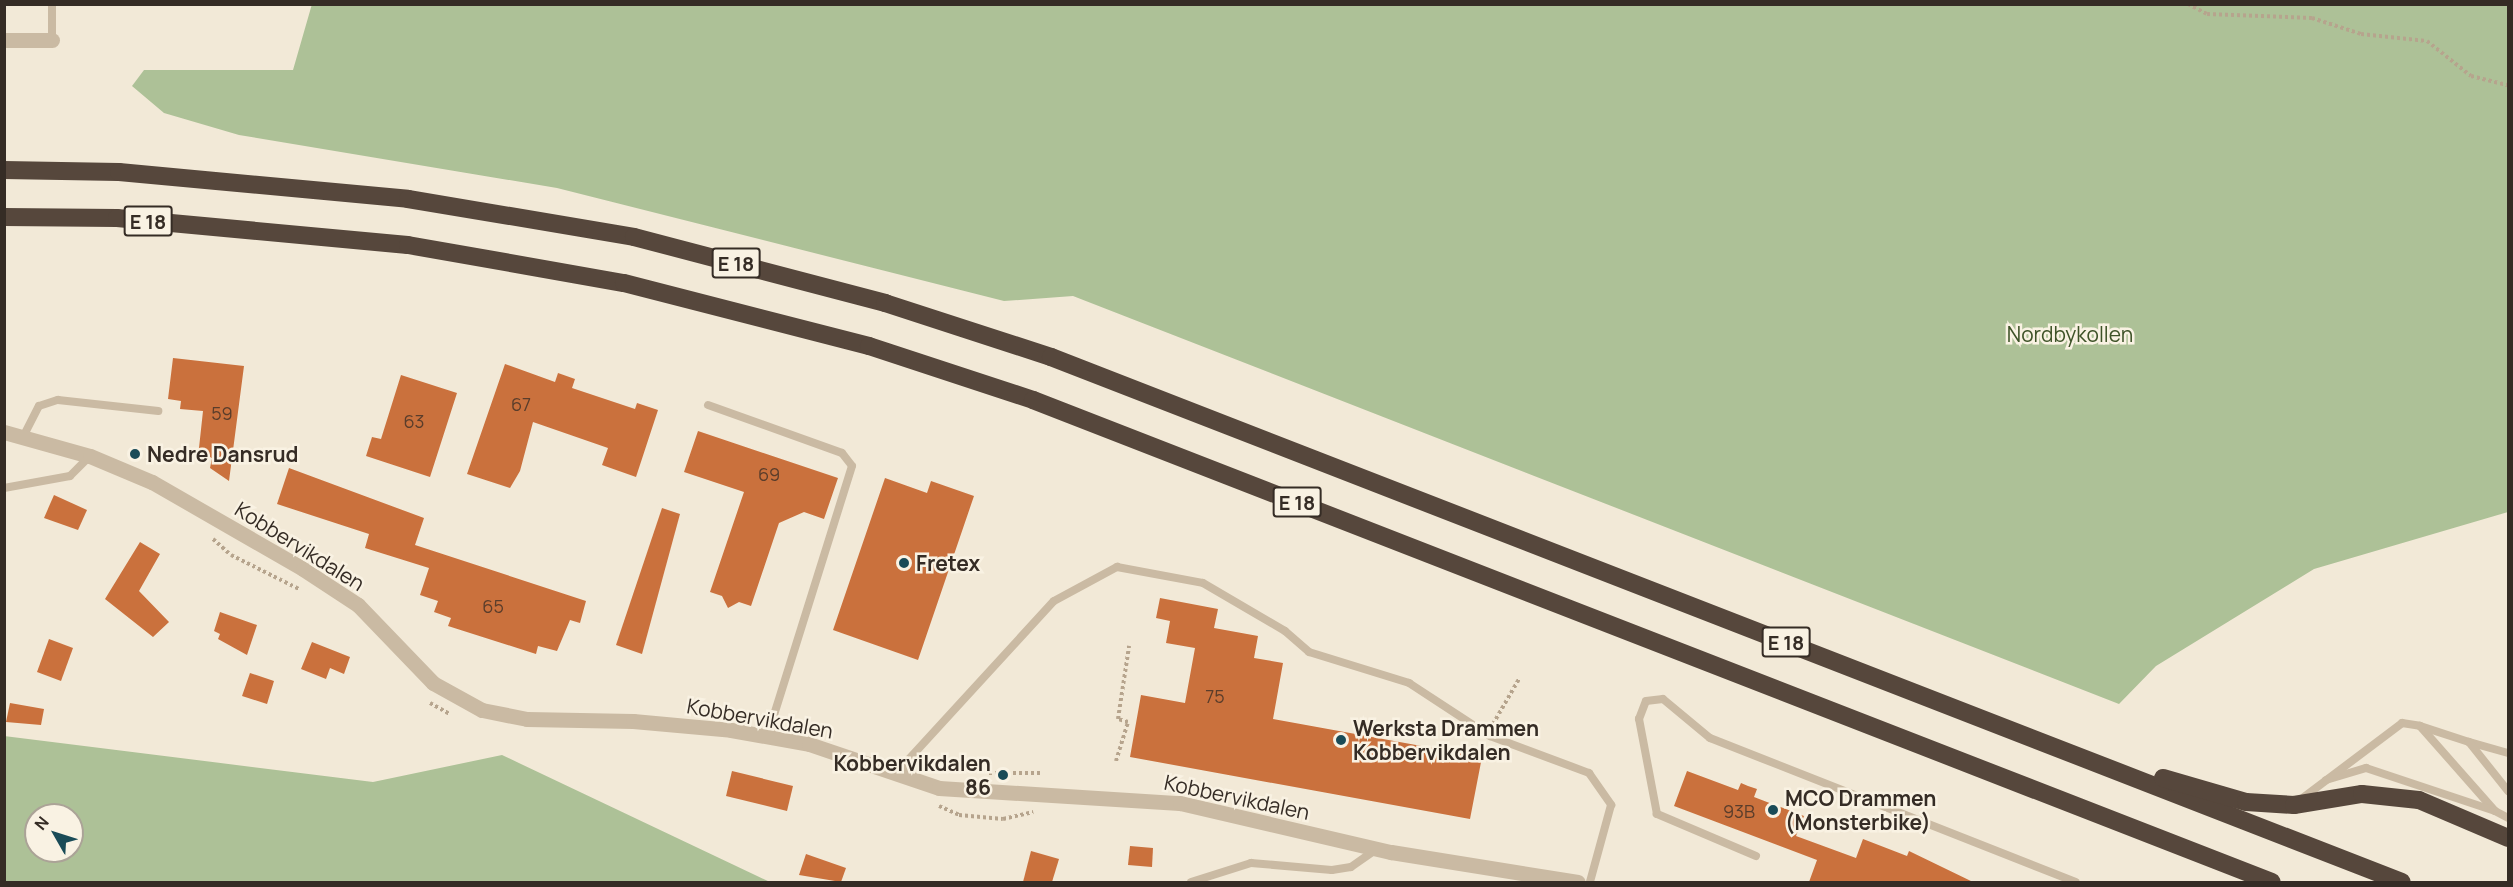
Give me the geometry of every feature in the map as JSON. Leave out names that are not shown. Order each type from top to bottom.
[{"type":"highway","name":"E 18","points":[[4,170],[119,172],[408,199],[634,237],[885,303],[1052,357],[2402,882]]},
{"type":"highway","name":"E 18","points":[[4,217],[117,218],[408,245],[624,283],[869,346],[1066,413],[2272,882]]},
{"type":"highway","points":[[2057,748],[2246,802],[2294,805],[2362,794],[2419,800],[2508,838]]},
{"type":"street","points":[[4,40],[52,40]]},
{"type":"street","name":"Kobbervikdalen","points":[[4,432],[90,456],[152,482],[335,588],[379,624],[433,682],[462,702],[527,719],[644,722],[809,744],[903,776],[973,792],[1180,803],[1377,849],[1578,882]]},
{"type":"lane","points":[[52,4],[52,40]]},
{"type":"lane","points":[[23,438],[39,406],[58,400],[158,411]]},
{"type":"lane","points":[[708,405],[842,453],[852,466],[767,737]]},
{"type":"lane","points":[[4,488],[70,476],[90,456]]},
{"type":"lane","points":[[903,776],[909,759],[1054,601],[1117,567],[1203,583],[1285,631],[1309,652],[1409,683],[1490,736],[1589,773],[1611,805],[1590,882]]},
{"type":"lane","points":[[1756,856],[1657,814],[1639,718],[1646,701],[1663,699],[1710,738],[2076,882]]},
{"type":"lane","points":[[2294,805],[2402,723],[2420,726],[2508,753]]},
{"type":"lane","points":[[2420,726],[2495,811]]},
{"type":"lane","points":[[2469,742],[2508,791]]},
{"type":"lane","points":[[2326,780],[2366,768],[2495,811],[2508,818]]},
{"type":"lane","points":[[1191,882],[1251,863],[1332,870],[1352,867],[1377,849]]},
{"type":"path","points":[[2188,4],[2207,14],[2312,18],[2361,34],[2427,41],[2471,76],[2508,85]]},
{"type":"path","points":[[1116,760],[1128,722],[1118,719],[1129,646]]},
{"type":"path","points":[[1494,721],[1519,679]]},
{"type":"green space","name":"Nordbykollen","points":[[312,4],[2508,5],[2508,512],[2314,569],[2156,666],[2119,704],[1073,296],[1004,301],[557,188],[239,135],[164,113],[132,86],[144,70],[293,70]]},
{"type":"green space","points":[[4,736],[373,782],[502,755],[770,882],[5,882]]},
{"type":"building","points":[[173,358],[244,366],[229,481],[210,468],[212,458],[198,457],[203,411],[180,409],[181,401],[168,399]]},
{"type":"building","points":[[505,364],[555,382],[558,373],[575,379],[572,388],[635,409],[637,403],[658,410],[636,477],[602,465],[608,448],[533,422],[520,471],[510,488],[467,474]]},
{"type":"building","points":[[401,375],[457,393],[430,477],[366,456],[372,437],[381,439]]},
{"type":"building","points":[[698,431],[838,478],[824,519],[804,512],[779,523],[751,606],[739,602],[728,608],[722,596],[710,592],[744,492],[684,472]]},
{"type":"building","points":[[289,468],[424,518],[415,545],[586,601],[580,623],[570,620],[557,651],[538,646],[536,654],[448,626],[451,618],[434,612],[438,601],[420,595],[429,568],[365,548],[369,534],[277,504]]},
{"type":"building","name":"Fretex","points":[[885,478],[927,493],[931,481],[974,496],[918,660],[833,630]]},
{"type":"building","points":[[54,495],[87,510],[78,530],[44,518]]},
{"type":"building","points":[[662,508],[680,514],[642,654],[616,645]]},
{"type":"building","points":[[140,542],[160,554],[139,591],[169,622],[153,637],[105,599]]},
{"type":"building","points":[[1160,598],[1218,609],[1214,628],[1258,636],[1254,658],[1283,663],[1273,719],[1482,757],[1470,819],[1130,757],[1141,695],[1185,703],[1195,648],[1166,643],[1170,621],[1156,618]]},
{"type":"building","points":[[220,612],[257,625],[247,655],[218,639],[220,634],[214,631]]},
{"type":"building","points":[[49,639],[73,648],[61,681],[37,672]]},
{"type":"building","points":[[312,642],[350,657],[344,674],[330,668],[326,679],[301,669]]},
{"type":"building","points":[[250,673],[274,681],[267,704],[242,696]]},
{"type":"building","points":[[10,703],[44,709],[41,725],[6,722]]},
{"type":"building","points":[[732,771],[793,786],[787,811],[726,796]]},
{"type":"building","points":[[1687,771],[1738,790],[1741,783],[1757,789],[1754,797],[1804,816],[1796,836],[1856,858],[1863,839],[1907,856],[1909,851],[1973,882],[1809,882],[1817,860],[1674,806]]},
{"type":"building","points":[[1130,846],[1153,848],[1152,867],[1128,865]]},
{"type":"building","points":[[1031,851],[1059,859],[1052,882],[1023,882]]},
{"type":"building","points":[[806,854],[846,868],[841,882],[799,875]]},
{"type":"place","name":"Nedre Dansrud","points":[[135,454]]},
{"type":"place","name":"Fretex","points":[[904,563]]},
{"type":"place","name":"Werksta Drammen Kobbervikdalen","points":[[1341,740]]},
{"type":"place","name":"Kobbervikdalen 86","points":[[1003,775]]},
{"type":"place","name":"MCO Drammen (Monsterbike)","points":[[1773,810]]}]
